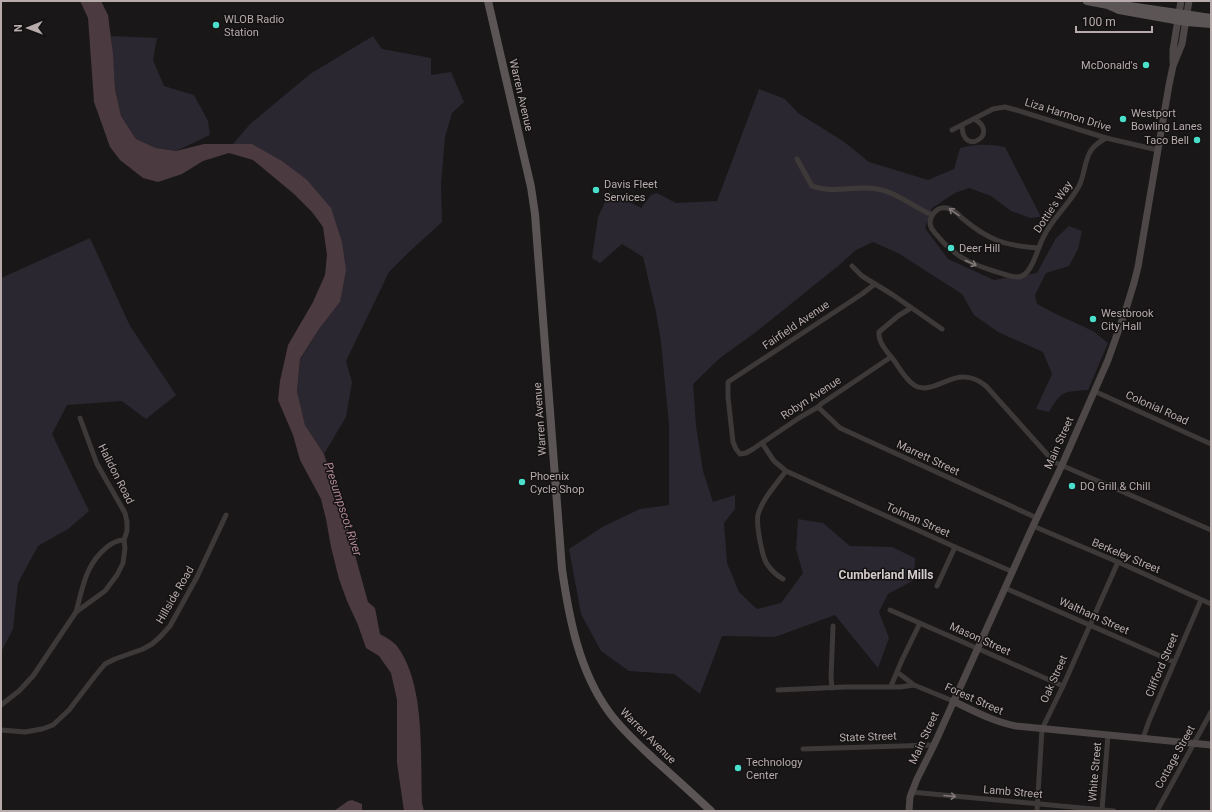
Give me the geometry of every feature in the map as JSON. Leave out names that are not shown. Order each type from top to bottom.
[{"type":"main road","name":"Warren Avenue","points":[[488,1],[531,187],[535,214],[562,569],[572,625],[586,670],[609,713],[629,736],[711,811]]},
{"type":"main road","points":[[1087,1],[1108,5],[1116,4],[1211,24]]},
{"type":"main road","name":"Main Street","points":[[1181,1],[1182,17]]},
{"type":"main road","name":"Main Street","points":[[908,811],[911,792],[1013,572],[1032,526],[1062,465],[1115,343],[1134,283],[1174,66],[1173,50],[1182,17],[1189,1]]},
{"type":"main road","points":[[1182,17],[1211,18]]},
{"type":"main road","name":"Forest Street","points":[[953,701],[1004,724],[1108,736],[1211,745]]},
{"type":"street","name":"Liza Harmon Drive","points":[[952,130],[993,109],[1005,107],[1106,138],[1158,150]]},
{"type":"street","points":[[962,126],[964,137],[970,141],[977,141],[982,137],[984,130],[981,124],[974,119]]},
{"type":"street","name":"Dottie's Way","points":[[1039,248],[1024,247],[995,240],[985,235],[956,212],[946,207],[940,208],[932,215],[930,223],[931,228],[947,246],[963,259],[985,268],[1013,276],[1019,277],[1024,275],[1031,267],[1039,248],[1041,241],[1050,224],[1080,185],[1088,155],[1094,146],[1106,138]]},
{"type":"street","points":[[797,159],[812,186],[831,190],[862,188],[877,189],[889,192],[932,215]]},
{"type":"street","points":[[852,266],[862,276],[942,330]]},
{"type":"street","name":"Fairfield Avenue","points":[[740,454],[733,442],[728,397],[728,382],[875,284]]},
{"type":"street","points":[[911,308],[898,316],[880,332],[879,336],[880,341],[912,384],[924,388],[936,385],[952,378],[964,377],[982,383],[1051,460],[1211,530]]},
{"type":"street","name":"Robyn Avenue","points":[[740,454],[746,453],[762,443],[891,357]]},
{"type":"street","name":"Colonial Road","points":[[1094,391],[1211,444]]},
{"type":"street","name":"Marrett Street","points":[[818,407],[840,428],[1036,518]]},
{"type":"street","name":"Halidon Road","points":[[76,612],[105,591],[117,575],[123,563],[125,548],[124,540],[127,532],[125,513],[97,464],[80,418]]},
{"type":"street","name":"Tolman Street","points":[[762,443],[774,462],[786,471],[1013,572]]},
{"type":"street","points":[[783,579],[775,574],[766,563],[759,535],[758,516],[766,498],[786,471]]},
{"type":"street","name":"Hillside Road","points":[[1,730],[25,732],[42,729],[53,725],[70,710],[94,676],[105,664],[148,646],[160,638],[170,626],[197,577],[226,515]]},
{"type":"street","name":"Berkeley Street","points":[[1032,526],[1118,562],[1211,604]]},
{"type":"street","name":"Halidon Road","points":[[1,705],[19,691],[33,676],[76,612],[84,580],[92,564],[110,545],[120,540],[124,540]]},
{"type":"street","points":[[937,586],[955,547]]},
{"type":"street","name":"Oak Street","points":[[1037,811],[1042,729],[1063,686],[1118,562]]},
{"type":"street","name":"Waltham Street","points":[[1005,588],[1174,662]]},
{"type":"street","name":"Clifford Street","points":[[1143,738],[1148,721],[1201,600]]},
{"type":"street","name":"Mason Street","points":[[890,610],[1063,686]]},
{"type":"street","points":[[891,686],[896,672],[920,623]]},
{"type":"street","points":[[832,688],[833,626]]},
{"type":"street","points":[[896,672],[914,685]]},
{"type":"street","name":"Forest Street","points":[[778,690],[891,686],[900,687],[914,685],[953,701]]},
{"type":"street","name":"Cottage Street","points":[[1157,811],[1211,712]]},
{"type":"street","name":"White Street","points":[[1102,810],[1108,736]]},
{"type":"street","name":"State Street","points":[[804,749],[934,745]]},
{"type":"street","name":"Lamb Street","points":[[911,792],[1114,811]]},
{"type":"shaded area","points":[[80,1],[101,1],[108,15],[113,54],[115,89],[121,116],[136,139],[156,148],[176,151],[204,144],[252,144],[282,161],[307,180],[331,208],[342,242],[346,270],[340,302],[319,329],[300,359],[297,391],[305,425],[324,454],[344,515],[368,602],[375,608],[380,634],[397,646],[406,662],[413,680],[420,722],[422,803],[424,811],[404,811],[397,763],[397,700],[391,673],[379,656],[366,648],[339,579],[321,499],[300,460],[293,435],[278,400],[280,381],[288,345],[313,302],[325,275],[327,255],[323,227],[312,212],[294,194],[253,160],[229,153],[203,161],[182,174],[158,182],[143,178],[120,160],[110,147],[94,102],[88,18]]},
{"type":"shaded area","points":[[111,36],[157,38],[153,60],[164,86],[194,95],[208,121],[210,135],[176,151],[156,148],[136,139],[121,116],[115,89]]},
{"type":"shaded area","points":[[373,36],[382,49],[431,58],[431,75],[451,72],[464,102],[452,113],[445,137],[441,185],[442,222],[389,272],[346,361],[352,382],[346,417],[324,454],[305,425],[297,391],[300,360],[319,329],[340,302],[342,242],[252,144],[233,144],[250,124],[310,74]]},
{"type":"shaded area","points":[[759,89],[785,99],[798,113],[843,141],[869,162],[928,180],[954,169],[960,148],[982,145],[1005,147],[1041,217],[1030,218],[1011,211],[991,196],[969,188],[955,193],[932,208],[925,228],[948,259],[994,280],[1037,273],[1056,238],[1069,226],[1082,231],[1078,249],[1069,266],[1046,273],[1035,295],[1037,304],[1093,331],[1108,343],[1088,390],[1068,392],[1060,396],[1049,412],[1036,409],[1052,374],[1043,352],[998,332],[974,315],[962,294],[898,253],[873,242],[856,250],[756,332],[720,358],[693,384],[696,426],[703,471],[713,502],[735,495],[735,509],[724,523],[727,563],[739,592],[757,609],[781,603],[803,573],[796,549],[798,519],[823,523],[850,546],[892,547],[915,558],[914,580],[888,594],[879,612],[889,638],[878,668],[835,615],[775,637],[722,636],[700,694],[674,674],[629,671],[601,651],[581,614],[569,549],[604,526],[640,509],[669,505],[669,425],[661,342],[656,312],[643,257],[622,244],[600,263],[592,258],[598,217],[610,192],[641,208],[651,195],[657,193],[676,203],[717,201]]},
{"type":"shaded area","points":[[90,238],[130,326],[176,395],[146,419],[122,401],[67,405],[52,434],[89,511],[68,529],[38,546],[18,583],[13,629],[1,652],[1,278]]},
{"type":"shaded area","points":[[352,800],[362,804],[362,811],[334,811],[348,801]]},
{"type":"place","name":"WLOB Radio Station","points":[[216,25]]},
{"type":"place","name":"McDonald's","points":[[1146,65]]},
{"type":"place","name":"Westport Bowling Lanes","points":[[1123,119]]},
{"type":"place","name":"Taco Bell","points":[[1197,140]]},
{"type":"place","name":"Davis Fleet Services","points":[[596,190]]},
{"type":"place","name":"Deer Hill","points":[[951,248]]},
{"type":"place","name":"Westbrook City Hall","points":[[1093,319]]},
{"type":"place","name":"Phoenix Cycle Shop","points":[[522,482]]},
{"type":"place","name":"DQ Grill & Chill","points":[[1072,486]]},
{"type":"place","name":"Technology Center","points":[[738,768]]},
{"type":"district","name":"Cumberland Mills","points":[[886,575]]},
{"type":"water label","name":"Presumpscot River","points":[[343,509]]}]
